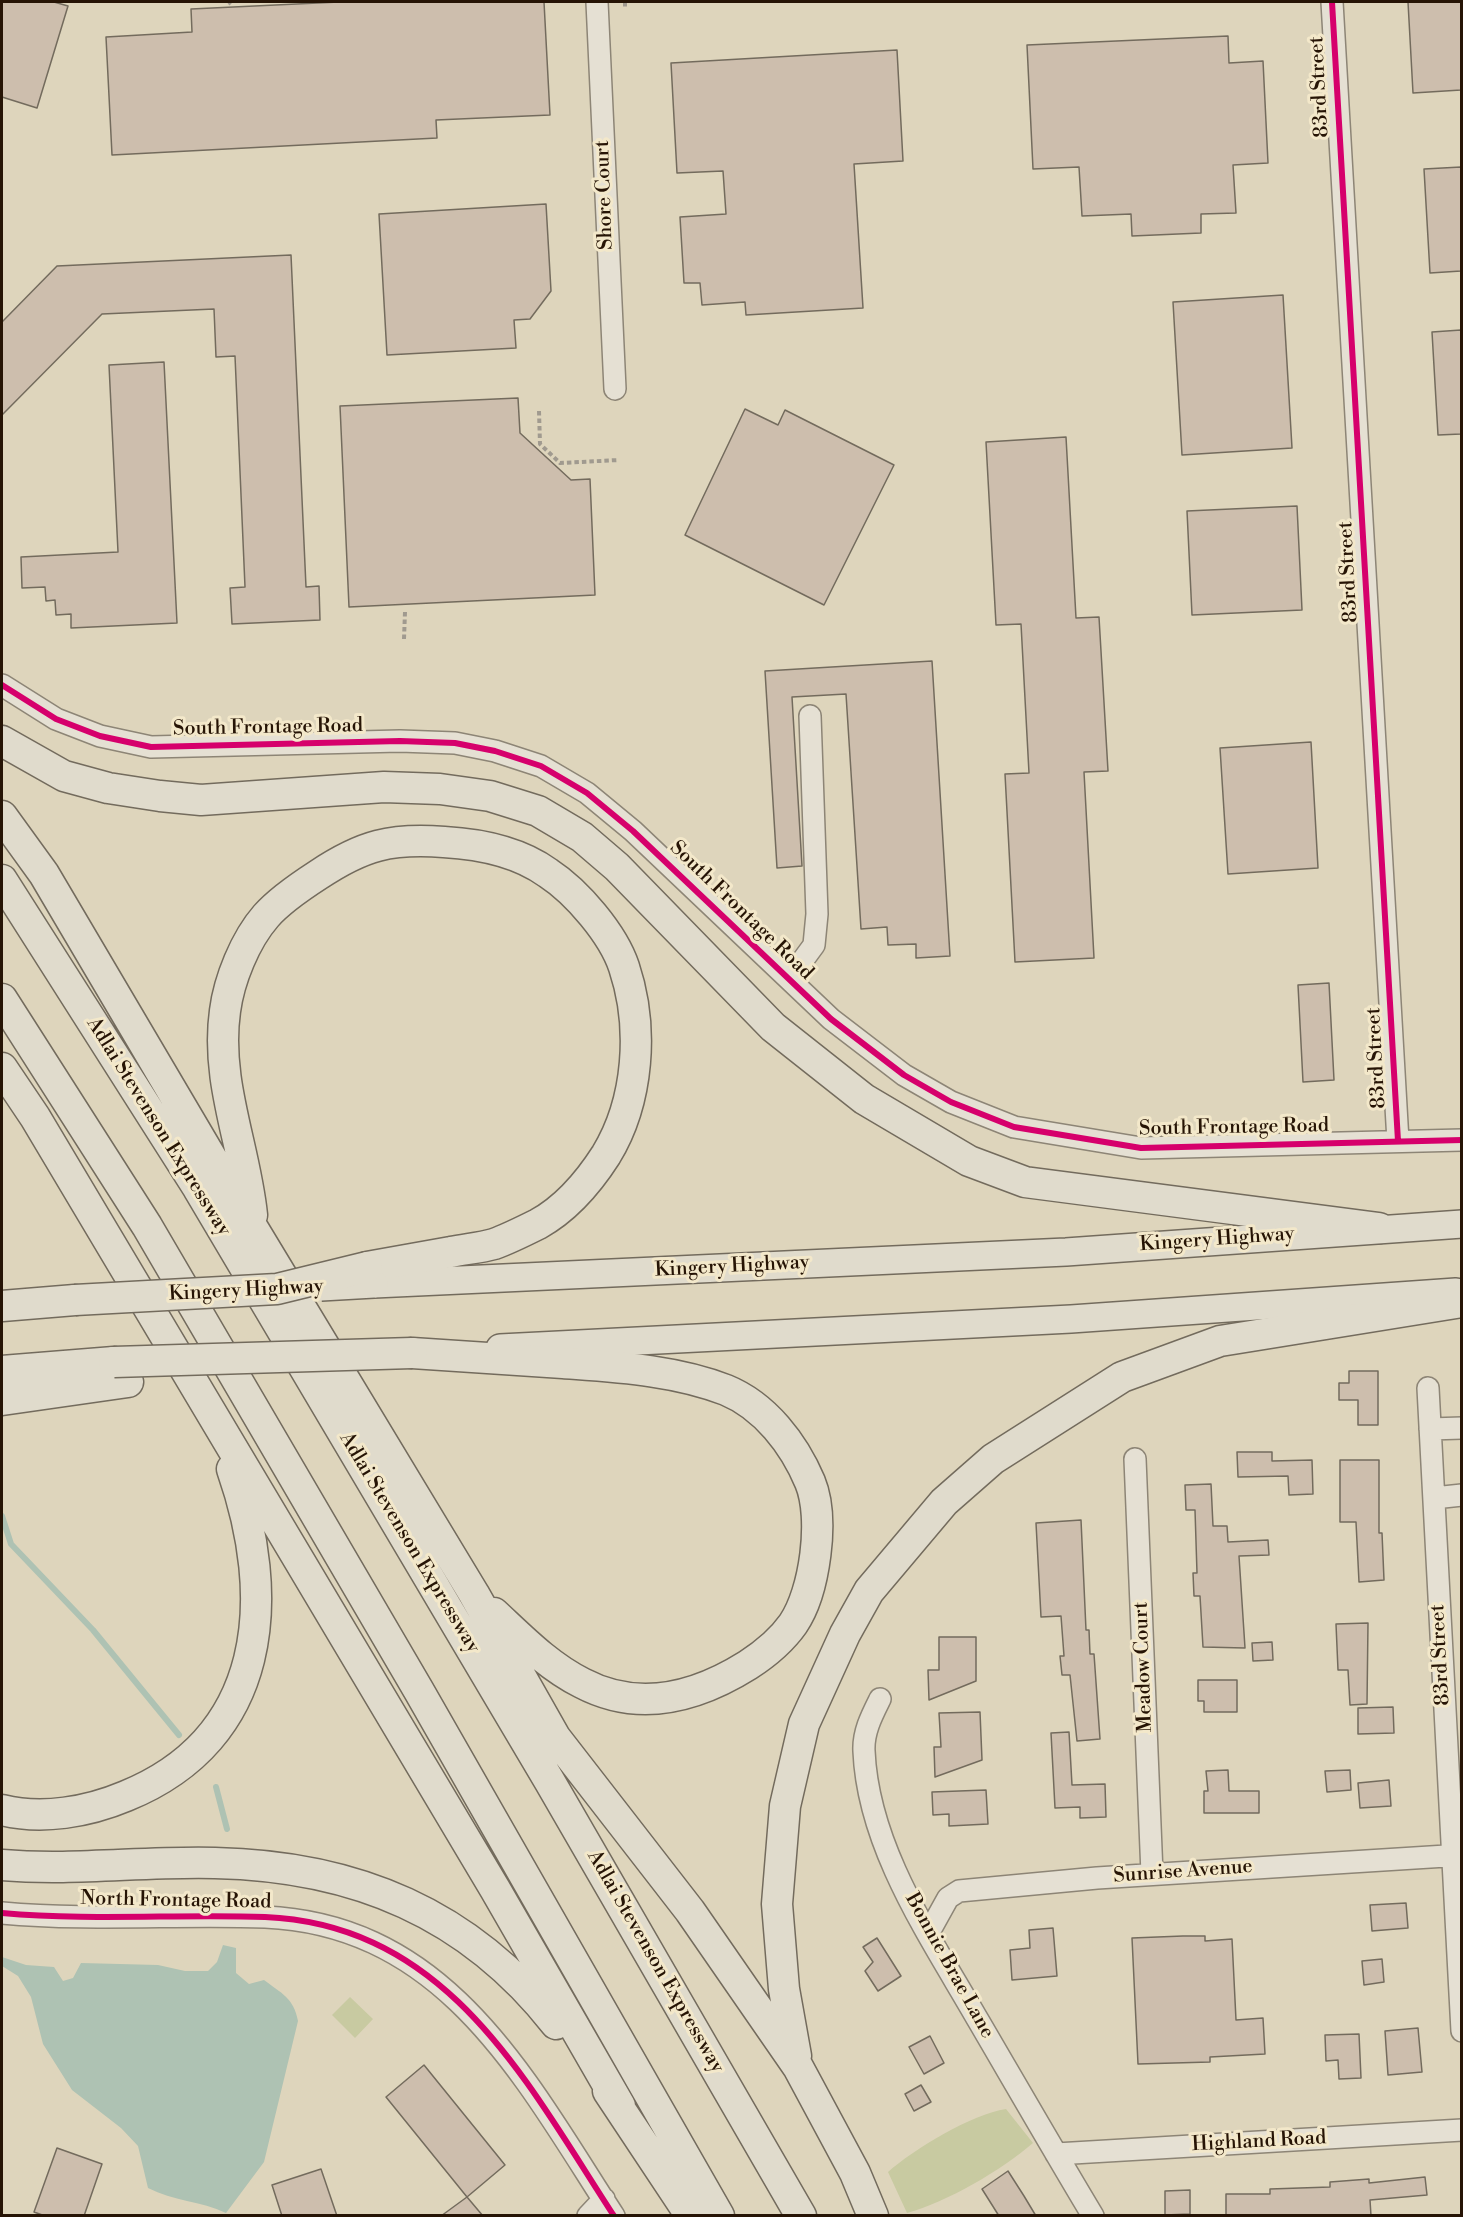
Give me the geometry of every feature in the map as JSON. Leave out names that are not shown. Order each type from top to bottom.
[{"type":"highway","points":[[2,741],[64,776],[108,788],[160,796],[201,800],[384,787],[440,789],[490,796],[538,811],[582,837],[617,867],[773,1027],[864,1099],[969,1161],[1025,1182],[1379,1228]]},
{"type":"highway","points":[[2,816],[44,874],[254,1230],[474,1594],[555,1737],[690,1911],[798,2067],[855,2173],[873,2216]]},
{"type":"highway","name":"Kingery Highway","points":[[2,1306],[277,1289],[370,1275],[493,1244],[540,1223],[565,1206],[593,1175],[615,1139],[630,1099],[636,1052],[632,1006],[624,965],[580,899],[547,872],[506,852],[464,843],[420,840],[380,843],[341,859],[302,885],[265,916],[240,958],[225,1008],[222,1055],[234,1131],[249,1188],[254,1230]]},
{"type":"highway","name":"Adlai Stevenson Expressway","points":[[2,880],[198,1188],[550,1782],[801,2216]]},
{"type":"highway","points":[[2,999],[147,1226],[425,1701],[719,2216]]},
{"type":"highway","points":[[2,1068],[35,1117],[495,1889],[620,2106],[691,2216]]},
{"type":"highway","points":[[2,1075],[35,1117]]},
{"type":"highway","points":[[2,1300],[41,1304]]},
{"type":"highway","points":[[798,2067],[784,1989],[777,1904],[785,1806],[804,1724],[824,1676],[869,1591],[900,1552],[944,1502],[993,1459],[1122,1377],[1220,1341],[1461,1302]]},
{"type":"highway","points":[[2,1400],[121,1372],[239,1358],[412,1353],[603,1365],[687,1378],[728,1391],[764,1414],[782,1432],[811,1483],[817,1526],[814,1566],[806,1596],[793,1624],[767,1652],[710,1687],[676,1697],[645,1699],[584,1685],[549,1664],[474,1594]]},
{"type":"highway","points":[[2,1371],[121,1372]]},
{"type":"highway","points":[[2,1809],[41,1814],[77,1812],[115,1801],[149,1787],[180,1767],[208,1741],[227,1714],[253,1642],[257,1602],[255,1555],[236,1482],[214,1418]]},
{"type":"highway","points":[[2,1865],[42,1868],[214,1863],[267,1865],[351,1881],[390,1895],[479,1945],[535,1997],[620,2106]]},
{"type":"main road","name":"Kingery Highway","points":[[370,1275],[1066,1252],[1379,1228],[1461,1224]]},
{"type":"main road","points":[[412,1353],[1071,1319],[1461,1291]]},
{"type":"street","name":"Shore Court","points":[[597,2],[615,389]]},
{"type":"street","name":"83rd Street","points":[[1332,2],[1398,1142]]},
{"type":"street","name":"South Frontage Road","points":[[2,685],[56,719],[100,736],[151,747],[400,741],[455,743],[495,751],[541,766],[587,793],[633,831],[831,1018],[904,1076],[951,1102],[1014,1127],[1141,1148],[1461,1140]]},
{"type":"street","points":[[789,979],[814,945],[815,935],[810,716]]},
{"type":"street","name":"83rd Street","points":[[1428,1388],[1456,1856],[1461,2031]]},
{"type":"street","points":[[1430,1429],[1461,1428]]},
{"type":"street","name":"Meadow Court","points":[[1135,1459],[1152,1874]]},
{"type":"street","points":[[1434,1498],[1461,1495]]},
{"type":"street","name":"Bonnie Brae Lane","points":[[880,1699],[868,1724],[863,1748],[866,1778],[879,1828],[928,1934],[1093,2216]]},
{"type":"street","name":"Sunrise Avenue","points":[[928,1934],[948,1898],[959,1891],[1152,1874],[1456,1856]]},
{"type":"street","name":"North Frontage Road","points":[[2,1913],[266,1917],[340,1930],[373,1943],[422,1972],[459,2000],[486,2029],[513,2062],[609,2207]]},
{"type":"street","name":"Highland Road","points":[[1056,2154],[1461,2130]]},
{"type":"street","points":[[588,2216],[609,2207]]},
{"type":"path","points":[[625,2],[625,7]]},
{"type":"path","points":[[540,411],[540,444],[560,464],[618,460]]},
{"type":"path","points":[[404,639],[405,612]]},
{"type":"green space","points":[[350,1997],[373,2019],[355,2038],[332,2015]]},
{"type":"green space","points":[[1006,2109],[1033,2143],[1006,2164],[973,2184],[939,2201],[907,2213],[888,2172],[944,2134],[977,2118]]},
{"type":"shaded area","points":[[223,1945],[236,1948],[236,1973],[249,1984],[264,1980],[281,1993],[290,2001],[298,2021],[264,2162],[226,2213],[167,2196],[148,2188],[138,2146],[121,2128],[72,2090],[43,2044],[31,1997],[18,1976],[2,1966],[2,1957],[26,1965],[54,1967],[63,1981],[73,1978],[81,1963],[158,1965],[185,1971],[208,1971],[217,1962]]},
{"type":"building","points":[[2,2],[54,2],[68,6],[37,108],[2,97]]},
{"type":"building","points":[[339,2],[544,2],[550,115],[436,120],[437,138],[112,155],[106,37],[192,32],[191,9]]},
{"type":"building","points":[[1408,2],[1461,2],[1461,90],[1413,93]]},
{"type":"building","points":[[1228,36],[1229,63],[1263,61],[1268,163],[1233,165],[1236,213],[1201,214],[1201,233],[1132,236],[1131,214],[1082,216],[1079,167],[1033,169],[1027,45]]},
{"type":"building","points":[[897,50],[903,161],[854,164],[863,308],[746,315],[745,302],[702,305],[700,283],[684,283],[680,217],[726,214],[723,171],[677,173],[671,63]]},
{"type":"building","points":[[1461,167],[1461,271],[1430,273],[1424,169]]},
{"type":"building","points":[[546,204],[551,291],[530,319],[514,320],[516,348],[387,355],[379,214]]},
{"type":"building","points":[[291,255],[306,587],[319,586],[320,620],[232,624],[230,588],[245,587],[235,356],[216,357],[214,309],[102,314],[2,415],[2,322],[57,266]]},
{"type":"building","points":[[1283,295],[1292,448],[1182,455],[1173,302]]},
{"type":"building","points":[[1461,330],[1461,434],[1438,435],[1432,332]]},
{"type":"building","points":[[164,362],[177,623],[71,628],[71,614],[56,615],[55,600],[46,601],[45,587],[22,588],[21,557],[118,552],[109,365]]},
{"type":"building","points":[[518,398],[520,433],[571,480],[590,479],[595,595],[349,607],[340,406]]},
{"type":"building","points":[[745,409],[778,425],[785,410],[894,465],[824,605],[685,535]]},
{"type":"building","points":[[1066,437],[1076,618],[1099,617],[1108,771],[1084,772],[1094,958],[1015,962],[1005,774],[1029,773],[1021,624],[996,625],[986,442]]},
{"type":"building","points":[[1297,506],[1302,610],[1192,615],[1187,511]]},
{"type":"building","points":[[932,661],[950,956],[916,958],[916,944],[888,945],[887,927],[861,929],[846,694],[792,697],[802,866],[777,868],[765,671]]},
{"type":"building","points":[[1311,742],[1318,868],[1228,874],[1220,748]]},
{"type":"building","points":[[1329,983],[1334,1080],[1303,1082],[1298,985]]},
{"type":"building","points":[[1349,1371],[1378,1371],[1378,1425],[1358,1425],[1358,1400],[1339,1400],[1339,1383],[1349,1383]]},
{"type":"building","points":[[1237,1452],[1272,1452],[1272,1461],[1312,1460],[1313,1494],[1289,1495],[1288,1476],[1238,1477]]},
{"type":"building","points":[[1340,1460],[1379,1460],[1379,1533],[1382,1533],[1384,1580],[1359,1582],[1356,1522],[1340,1522]]},
{"type":"building","points":[[1211,1484],[1213,1526],[1227,1526],[1228,1542],[1268,1540],[1269,1555],[1239,1556],[1245,1648],[1203,1647],[1200,1596],[1194,1596],[1193,1573],[1197,1573],[1195,1510],[1186,1510],[1185,1485]]},
{"type":"building","points":[[1081,1520],[1086,1630],[1089,1630],[1090,1654],[1094,1654],[1100,1739],[1077,1741],[1070,1675],[1062,1675],[1060,1656],[1064,1656],[1061,1616],[1041,1617],[1036,1523]]},
{"type":"building","points":[[1368,1623],[1367,1704],[1350,1705],[1348,1670],[1338,1670],[1336,1624]]},
{"type":"building","points":[[939,1637],[976,1637],[976,1681],[929,1700],[928,1670],[939,1670]]},
{"type":"building","points":[[1272,1642],[1273,1660],[1253,1661],[1252,1643]]},
{"type":"building","points":[[1198,1680],[1237,1680],[1237,1712],[1204,1712],[1204,1701],[1198,1701]]},
{"type":"building","points":[[1393,1707],[1394,1733],[1358,1734],[1358,1708]]},
{"type":"building","points":[[980,1712],[982,1760],[935,1777],[934,1747],[941,1747],[939,1713]]},
{"type":"building","points":[[1069,1732],[1072,1785],[1105,1784],[1106,1817],[1080,1818],[1080,1807],[1055,1808],[1051,1733]]},
{"type":"building","points":[[1228,1770],[1229,1791],[1259,1791],[1259,1813],[1204,1813],[1204,1791],[1208,1791],[1206,1771]]},
{"type":"building","points":[[1350,1770],[1351,1790],[1327,1792],[1325,1771]]},
{"type":"building","points":[[1389,1780],[1391,1806],[1360,1808],[1358,1783]]},
{"type":"building","points":[[986,1790],[988,1824],[949,1826],[949,1814],[933,1815],[932,1792]]},
{"type":"building","points":[[1406,1903],[1408,1928],[1372,1931],[1370,1905]]},
{"type":"building","points":[[1053,1928],[1057,1976],[1012,1980],[1010,1950],[1030,1948],[1029,1930]]},
{"type":"building","points":[[1205,1936],[1205,1941],[1232,1939],[1236,2020],[1263,2018],[1265,2054],[1210,2057],[1210,2062],[1138,2064],[1132,1938]]},
{"type":"building","points":[[877,1938],[901,1976],[878,1991],[865,1971],[873,1962],[863,1947]]},
{"type":"building","points":[[1382,1959],[1384,1982],[1364,1985],[1362,1961]]},
{"type":"building","points":[[1418,2028],[1422,2072],[1388,2075],[1385,2031]]},
{"type":"building","points":[[1359,2034],[1361,2078],[1339,2079],[1338,2060],[1326,2061],[1325,2035]]},
{"type":"building","points":[[930,2036],[944,2063],[924,2074],[909,2047]]},
{"type":"building","points":[[424,2065],[505,2165],[467,2197],[386,2097]]},
{"type":"building","points":[[921,2085],[931,2102],[914,2111],[905,2094]]},
{"type":"building","points":[[57,2148],[102,2164],[84,2216],[45,2216],[34,2212]]},
{"type":"building","points":[[321,2169],[337,2216],[282,2216],[272,2185]]},
{"type":"building","points":[[1008,2171],[1036,2216],[999,2216],[982,2189]]},
{"type":"building","points":[[1425,2177],[1427,2195],[1370,2200],[1371,2216],[1226,2216],[1226,2194],[1270,2194],[1270,2189],[1330,2187],[1330,2182],[1369,2179],[1369,2183]]},
{"type":"building","points":[[1190,2190],[1190,2214],[1165,2215],[1165,2191]]},
{"type":"building","points":[[467,2197],[483,2216],[441,2216]]},
{"type":"waterway","points":[[2,1516],[11,1544],[93,1630],[179,1735]]},
{"type":"waterway","points":[[216,1787],[227,1829]]},
{"type":"cycle path","points":[[1332,2],[1398,1141]]},
{"type":"cycle path","points":[[2,685],[56,719],[100,736],[151,747],[400,741],[455,743],[495,751],[541,766],[587,793],[633,831],[831,1019],[904,1075],[951,1102],[1014,1127],[1141,1148],[1462,1140]]},
{"type":"cycle path","points":[[2,1913],[67,1917],[265,1917],[329,1927],[384,1948],[433,1980],[475,2019],[513,2064],[548,2113],[614,2216]]}]
